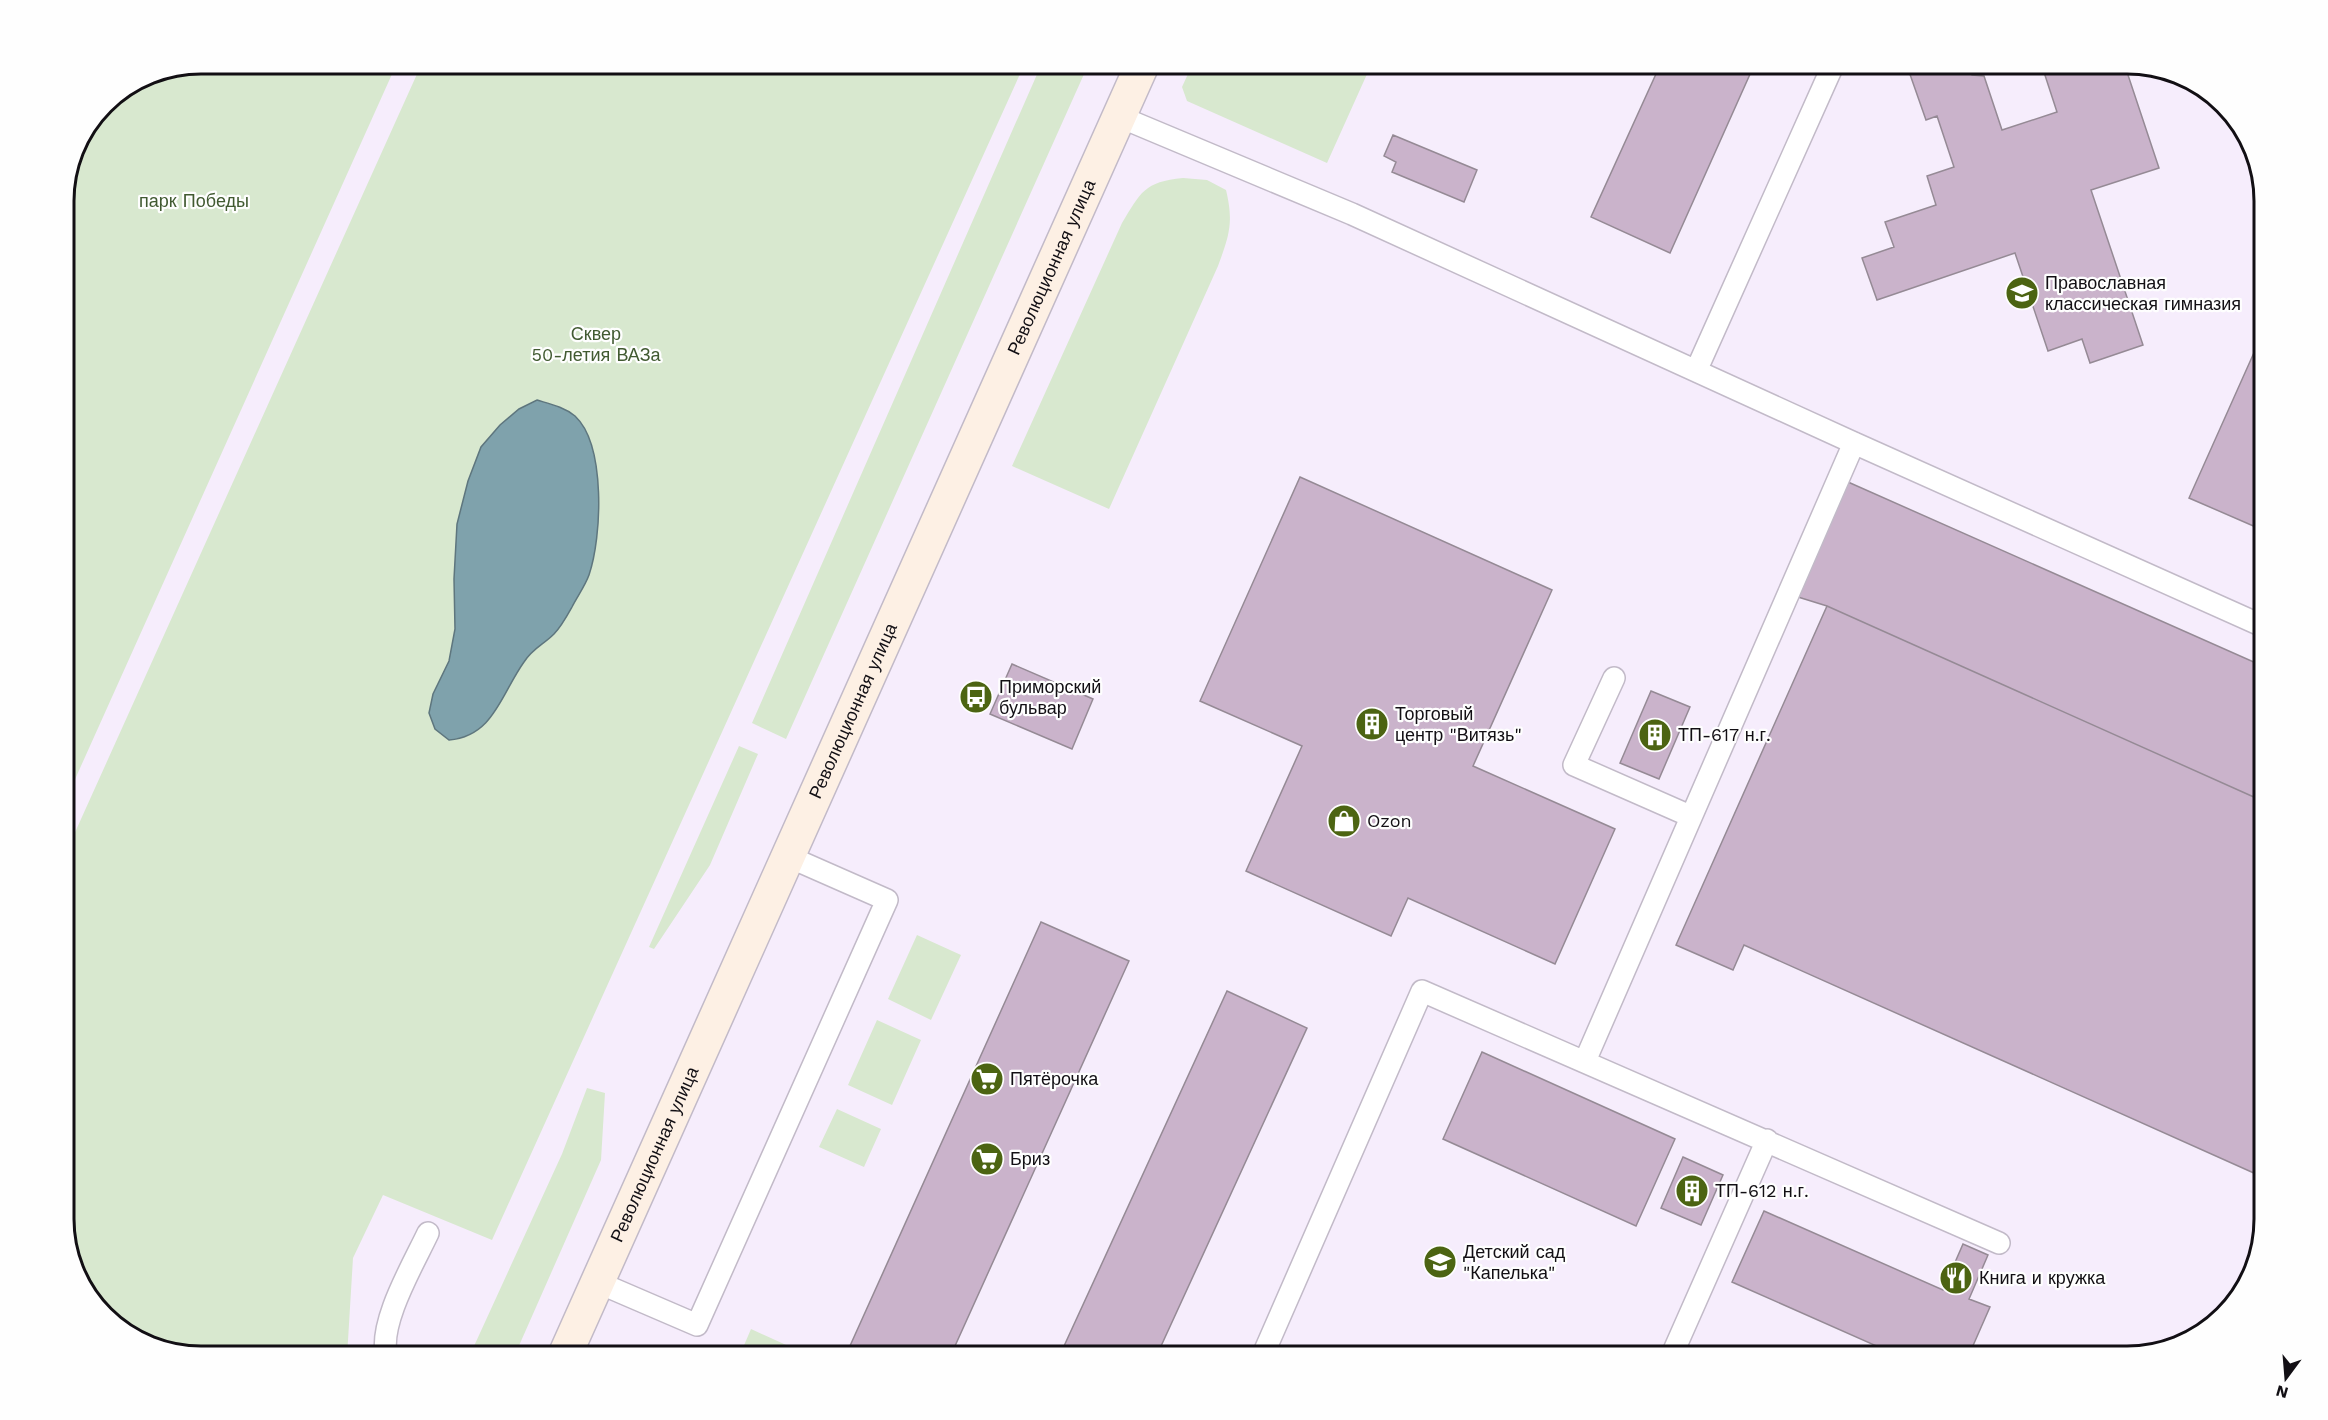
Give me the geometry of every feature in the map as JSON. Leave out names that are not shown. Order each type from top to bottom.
[{"type":"main road","name":"Революционная улица","points":[[569,1346],[1138,74]]},
{"type":"lane","points":[[1696,370],[1829,74]]},
{"type":"lane","points":[[1118,116],[1352,214],[2254,622]]},
{"type":"lane","points":[[1585,1061],[1854,443]]},
{"type":"lane","points":[[1614,678],[1574,765],[1690,816]]},
{"type":"lane","points":[[597,1282],[697,1325],[887,900],[787,856]]},
{"type":"lane","points":[[1267,1346],[1422,991],[1999,1243]]},
{"type":"lane","points":[[1676,1346],[1767,1140]]},
{"type":"lane","points":[[385,1346],[388,1319],[428,1233]]},
{"type":"green space","name":"парк Победы","points":[[201,74],[392,74],[74,782],[74,192],[83,152],[105,117],[123,100],[152,83],[168,78]]},
{"type":"green space","name":"Сквер 50-летия ВАЗа","points":[[417,74],[1020,74],[492,1240],[383,1195],[353,1258],[348,1346],[201,1346],[168,1342],[152,1337],[123,1320],[105,1303],[87,1276],[80,1260],[74,1228],[74,835]]},
{"type":"green space","points":[[1037,74],[1084,74],[786,739],[752,723]]},
{"type":"green space","points":[[1188,74],[1367,74],[1327,163],[1187,101],[1182,87]]},
{"type":"green space","points":[[1183,178],[1207,180],[1226,190],[1230,212],[1229,229],[1218,266],[1109,509],[1012,466],[1122,223],[1145,190],[1160,182]]},
{"type":"green space","points":[[739,746],[758,754],[710,865],[654,949],[649,947]]},
{"type":"green space","points":[[917,935],[961,955],[931,1020],[888,999]]},
{"type":"green space","points":[[877,1020],[921,1040],[892,1105],[848,1085]]},
{"type":"green space","points":[[587,1088],[605,1093],[601,1160],[519,1346],[474,1346],[562,1154]]},
{"type":"green space","points":[[837,1109],[881,1129],[864,1167],[819,1147]]},
{"type":"green space","points":[[751,1329],[788,1346],[744,1346]]},
{"type":"water","points":[[537,400],[562,408],[575,416],[585,430],[592,448],[598,492],[597,538],[593,558],[587,579],[564,621],[554,634],[527,657],[495,712],[476,731],[464,737],[449,740],[435,729],[429,713],[433,694],[449,661],[455,629],[454,579],[457,524],[468,481],[481,447],[500,425],[519,409]]},
{"type":"building","points":[[1656,74],[1750,74],[1670,253],[1591,217]]},
{"type":"building","points":[[1910,74],[1984,76],[2002,130],[2057,112],[2045,74],[2128,74],[2159,168],[2091,190],[2143,345],[2090,363],[2082,339],[2048,351],[2015,253],[1877,300],[1862,258],[1894,247],[1885,222],[1936,205],[1927,176],[1954,167],[1937,116],[1926,120]]},
{"type":"building","points":[[1393,135],[1477,170],[1464,202],[1392,172],[1396,162],[1384,156]]},
{"type":"building","points":[[2254,353],[2254,526],[2189,498]]},
{"type":"building","name":"Торговый центр \"Витязь\"","points":[[1300,477],[1552,590],[1473,766],[1615,829],[1555,964],[1408,898],[1391,936],[1246,871],[1302,746],[1200,701]]},
{"type":"building","points":[[1848,482],[2254,662],[2254,797],[1827,606],[1798,597]]},
{"type":"building","points":[[1827,606],[2254,797],[2254,1173],[1744,945],[1733,970],[1676,945]]},
{"type":"building","points":[[1012,664],[1093,699],[1072,749],[990,714]]},
{"type":"building","name":"ТП-617 н.г.","points":[[1651,691],[1690,707],[1659,779],[1620,763]]},
{"type":"building","name":"Бриз","points":[[1041,922],[1129,961],[955,1346],[850,1346]]},
{"type":"building","points":[[1227,991],[1307,1028],[1161,1346],[1064,1346]]},
{"type":"building","points":[[1482,1052],[1675,1139],[1636,1226],[1443,1139]]},
{"type":"building","name":"ТП-612 н.г.","points":[[1683,1157],[1723,1175],[1701,1225],[1661,1208]]},
{"type":"building","points":[[1764,1211],[1943,1290],[1963,1244],[1988,1255],[1969,1299],[1990,1307],[1973,1346],[1877,1346],[1732,1282]]},
{"type":"place","name":"Православная классическая гимназия","points":[[2022,293]]},
{"type":"place","name":"Приморский бульвар","points":[[976,697]]},
{"type":"place","name":"Торговый центр \"Витязь\"","points":[[1372,724]]},
{"type":"place","name":"ТП-617 н.г.","points":[[1655,735]]},
{"type":"place","name":"Ozon","points":[[1344,821]]},
{"type":"place","name":"Пятёрочка","points":[[987,1079]]},
{"type":"place","name":"Бриз","points":[[987,1159]]},
{"type":"place","name":"ТП-612 н.г.","points":[[1692,1191]]},
{"type":"place","name":"Детский сад \"Капелька\"","points":[[1440,1262]]},
{"type":"place","name":"Книга и кружка","points":[[1956,1278]]}]
